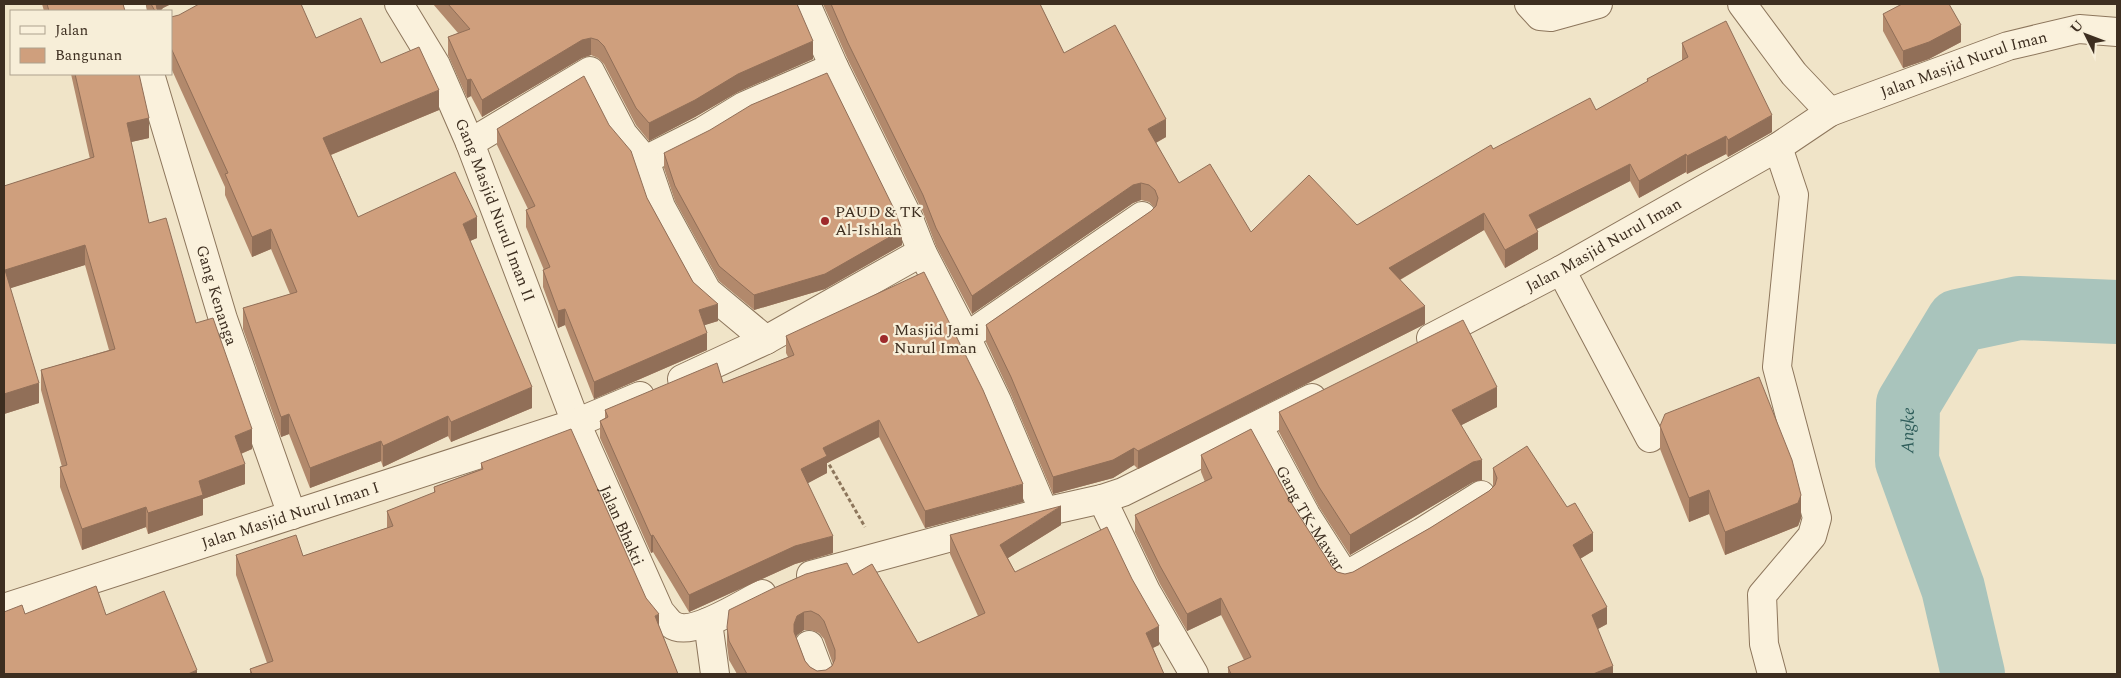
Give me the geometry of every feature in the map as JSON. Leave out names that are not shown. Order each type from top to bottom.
[{"type":"street","name":"Gang Masjid Nurul Iman II","points":[[399,4],[436,65],[470,143],[576,423]]},
{"type":"street","points":[[806,4],[834,67],[909,219],[922,252],[997,401],[1044,512]]},
{"type":"street","points":[[1529,4],[1540,16],[1551,17],[1563,9],[1598,4]]},
{"type":"street","points":[[1742,4],[1794,74],[1830,112]]},
{"type":"street","name":"Jalan Masjid Nurul Iman","points":[[1409,350],[1561,270],[1778,147],[1830,112],[2008,46],[2079,29],[2117,32]]},
{"type":"street","points":[[645,160],[703,131],[744,106],[834,67]]},
{"type":"street","points":[[470,143],[590,71],[623,134],[645,160],[660,207],[707,292],[766,340]]},
{"type":"street","name":"Gang Kenanga","points":[[150,75],[223,319],[292,515]]},
{"type":"street","points":[[1772,674],[1764,644],[1762,595],[1812,536],[1817,518],[1777,367],[1794,194],[1778,147]]},
{"type":"street","points":[[966,337],[1142,216]]},
{"type":"street","name":"Jalan Masjid Nurul Iman I","points":[[4,608],[576,423],[688,376],[766,340],[922,252]]},
{"type":"street","points":[[1561,270],[1650,438]]},
{"type":"street","points":[[716,674],[708,622],[767,592],[801,578],[1044,512],[1102,499],[1144,483],[1338,386]]},
{"type":"street","name":"Jalan Bhakti","points":[[576,423],[660,612],[671,625],[688,629],[708,622]]},
{"type":"street","name":"Gang TK-Mawar","points":[[1258,426],[1306,515],[1345,576],[1422,532],[1481,495]]},
{"type":"street","points":[[1102,499],[1146,591],[1194,674]]},
{"type":"street","points":[[809,645],[820,674]]},
{"type":"path","points":[[823,454],[855,512],[884,555]]},
{"type":"building","points":[[47,4],[123,4],[125,10],[49,10]]},
{"type":"building","points":[[151,4],[156,4],[158,10],[154,10]]},
{"type":"building","points":[[199,4],[301,4],[316,38],[361,18],[381,63],[419,47],[439,90],[323,138],[358,217],[455,172],[477,217],[463,224],[532,387],[451,422],[448,416],[383,446],[381,441],[310,468],[289,414],[281,417],[243,308],[297,292],[271,229],[252,237],[225,174],[228,173],[172,50],[172,17]]},
{"type":"building","points":[[448,4],[797,4],[813,41],[738,74],[695,100],[649,123],[636,108],[604,46],[598,40],[591,38],[582,40],[482,100],[471,79],[467,80],[448,37],[470,29]]},
{"type":"building","points":[[831,4],[1040,4],[1064,53],[1115,25],[1166,119],[1148,129],[1179,183],[1210,164],[1251,232],[1309,175],[1357,225],[1491,145],[1493,149],[1590,98],[1596,110],[1688,57],[1682,43],[1726,21],[1772,115],[1728,140],[1726,136],[1687,156],[1686,154],[1639,181],[1630,164],[1529,215],[1538,232],[1505,250],[1484,213],[1389,268],[1425,306],[1138,451],[1134,448],[1113,460],[1053,477],[1011,377],[986,325],[1151,211],[1156,206],[1158,198],[1155,190],[1149,185],[1141,183],[1133,185],[972,296],[936,228],[923,195],[848,43]]},
{"type":"building","points":[[1902,4],[1949,4],[1961,25],[1929,42],[1903,51],[1883,14]]},
{"type":"building","points":[[827,73],[895,211],[902,230],[825,274],[754,295],[719,266],[675,186],[664,153],[710,130],[751,105]]},
{"type":"building","points":[[75,75],[139,75],[149,118],[127,123],[149,223],[166,218],[196,323],[213,318],[252,429],[235,436],[245,464],[199,481],[203,495],[148,513],[146,507],[82,529],[60,467],[67,465],[41,370],[115,349],[85,245],[5,270],[39,383],[4,394],[4,186],[94,157]]},
{"type":"building","points":[[584,76],[609,125],[631,151],[647,198],[693,282],[718,304],[699,310],[707,333],[594,382],[565,309],[558,311],[543,270],[550,267],[526,210],[535,206],[497,129]]},
{"type":"building","points":[[924,272],[983,390],[1023,484],[925,511],[879,420],[823,448],[827,456],[801,469],[833,536],[795,546],[689,595],[653,535],[651,536],[600,421],[608,417],[605,410],[717,363],[723,383],[794,355],[786,336]]},
{"type":"building","points":[[1463,320],[1497,387],[1452,410],[1482,460],[1473,462],[1350,535],[1319,487],[1279,412]]},
{"type":"building","points":[[1759,377],[1792,460],[1801,495],[1798,503],[1725,532],[1709,490],[1689,498],[1660,426],[1665,414]]},
{"type":"building","points":[[571,429],[646,598],[659,614],[655,616],[678,674],[252,674],[250,669],[273,661],[236,555],[296,535],[303,556],[393,526],[387,511],[435,492],[434,487],[483,469],[481,463]]},
{"type":"building","points":[[1251,429],[1293,506],[1332,567],[1337,572],[1345,574],[1353,572],[1430,528],[1489,491],[1495,485],[1497,478],[1493,468],[1527,446],[1567,507],[1575,503],[1593,533],[1573,545],[1607,607],[1592,615],[1613,666],[1593,674],[1231,674],[1228,667],[1251,657],[1221,598],[1187,614],[1160,566],[1135,515],[1212,478],[1201,455]]},
{"type":"building","points":[[1061,506],[1000,545],[1015,572],[1107,527],[1132,579],[1159,626],[1146,633],[1164,674],[747,674],[729,641],[727,627],[729,610],[806,574],[847,563],[853,575],[872,564],[918,643],[985,613],[950,535]],"holes":[[[811,611],[819,615],[824,621],[835,650],[835,659],[832,666],[826,670],[817,671],[805,661],[794,632],[794,624],[797,616],[804,612]]]},
{"type":"building","points":[[96,586],[106,615],[164,591],[197,670],[188,674],[4,674],[4,612],[22,605],[25,614]]},
{"type":"waterway","name":"Angke","points":[[1973,674],[1953,588],[1907,461],[1908,404],[1958,321],[2019,308],[2117,312]]},
{"type":"place","name":"PAUD & TK Al-Ishlah","points":[[825,221]]},
{"type":"place","name":"Masjid Jami Nurul Iman","points":[[884,339]]}]
